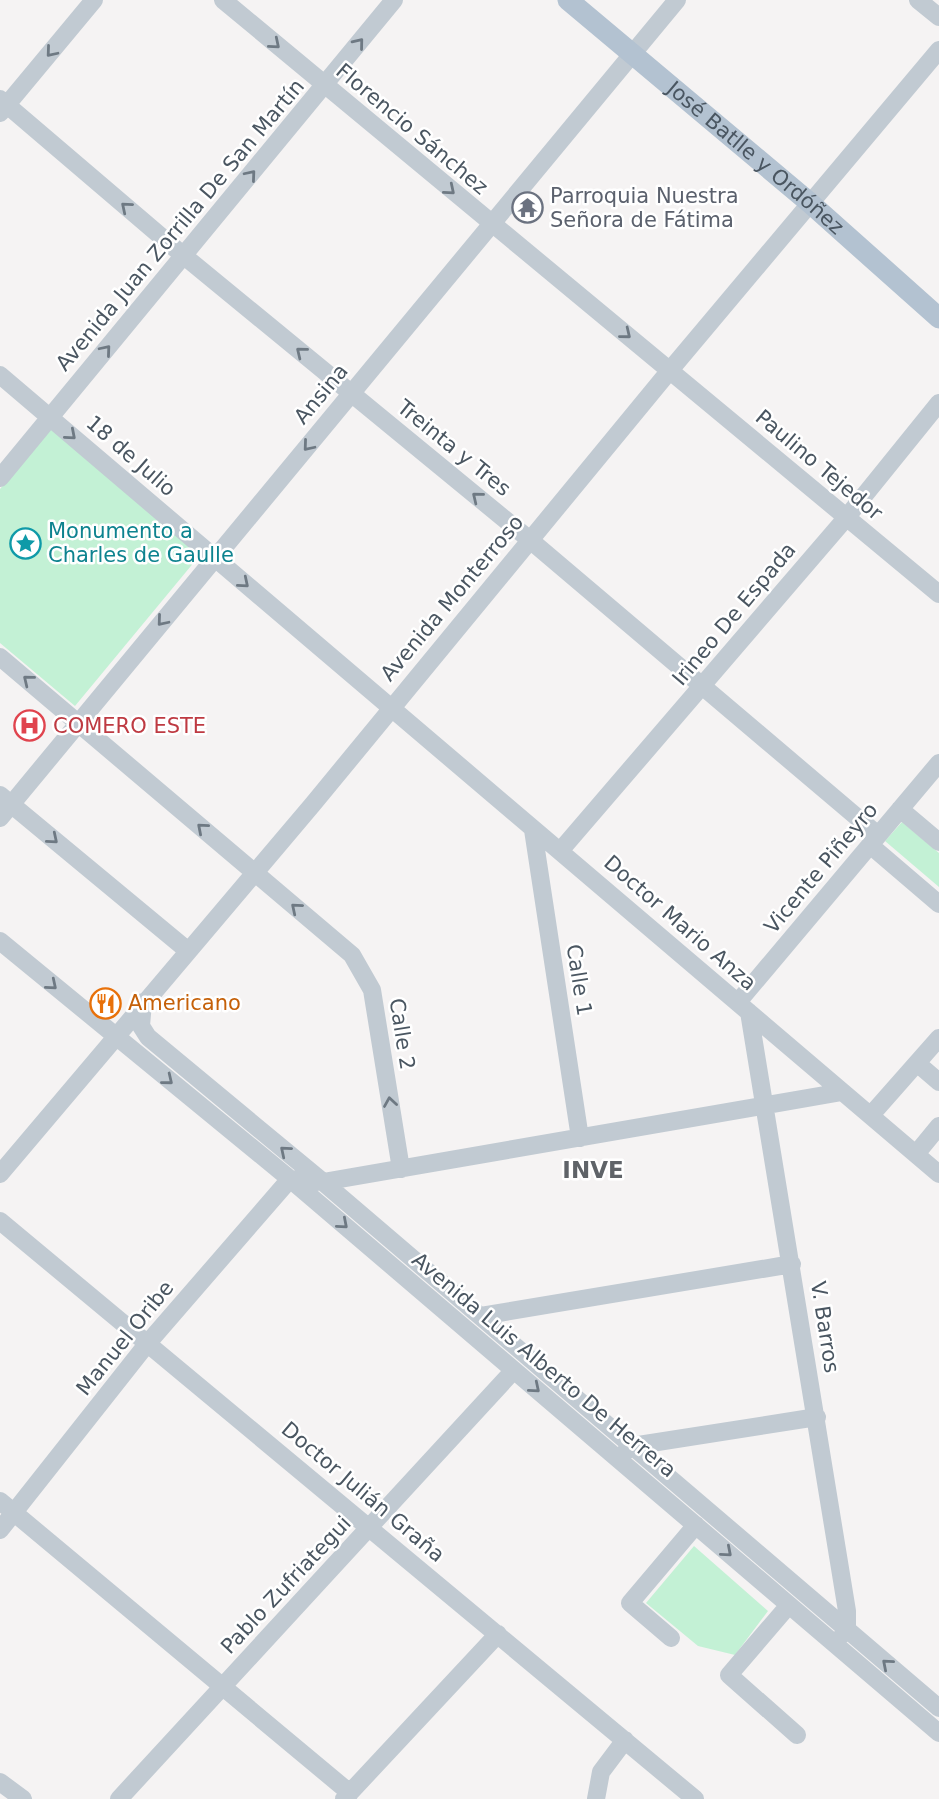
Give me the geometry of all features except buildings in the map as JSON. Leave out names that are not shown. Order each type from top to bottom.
[{"type":"main road","name":"José Batlle y Ordóñez","points":[[569,0],[810,203],[939,318]]},
{"type":"street","points":[[2,106],[94,0]]},
{"type":"street","name":"Florencio Sánchez","points":[[223,0],[490,223],[671,369]]},
{"type":"street","name":"Avenida Juan Zorrilla De San Martín","points":[[0,478],[394,0]]},
{"type":"street","name":"Ansina","points":[[4,806],[78,721],[677,0]]},
{"type":"street","points":[[918,0],[939,18]]},
{"type":"street","name":"Avenida Monterroso","points":[[0,1174],[939,50]]},
{"type":"street","name":"Treinta y Tres","points":[[2,106],[530,540],[703,686],[874,840],[939,904]]},
{"type":"street","name":"Paulino Tejedor","points":[[671,369],[939,594]]},
{"type":"street","name":"18 de Julio","points":[[0,375],[391,708]]},
{"type":"street","name":"Irineo De Espada","points":[[561,851],[846,518],[939,403]]},
{"type":"street","name":"Calle 2","points":[[0,657],[352,955],[372,990],[401,1169]]},
{"type":"street","name":"Doctor Mario Anza","points":[[391,708],[939,1174]]},
{"type":"street","name":"Vicente Piñeyro","points":[[743,1007],[874,840],[939,763]]},
{"type":"street","points":[[4,806],[187,950]]},
{"type":"street","points":[[901,810],[939,842]]},
{"type":"street","name":"Calle 1","points":[[533,830],[579,1138]]},
{"type":"street","name":"Avenida Luis Alberto De Herrera","points":[[0,941],[290,1179],[939,1733]]},
{"type":"street","name":"Avenida Luis Alberto De Herrera","points":[[143,1002],[141,1026],[148,1037],[481,1316],[939,1708]]},
{"type":"street","name":"V. Barros","points":[[743,1007],[766,1107],[848,1611],[847,1629]]},
{"type":"street","points":[[871,1115],[939,1038]]},
{"type":"street","points":[[918,1064],[939,1082]]},
{"type":"street","points":[[290,1179],[323,1182],[842,1092]]},
{"type":"street","points":[[916,1154],[939,1126]]},
{"type":"street","name":"Manuel Oribe","points":[[0,1530],[7,1507],[290,1179]]},
{"type":"street","name":"Doctor Julián Graña","points":[[0,1222],[695,1799]]},
{"type":"street","points":[[481,1316],[792,1264]]},
{"type":"street","name":"Pablo Zufriategui","points":[[119,1799],[514,1370]]},
{"type":"street","points":[[618,1458],[632,1446],[817,1418]]},
{"type":"street","points":[[7,1507],[223,1686],[347,1796],[498,1634]]},
{"type":"street","points":[[671,1639],[630,1603],[696,1525]]},
{"type":"street","points":[[789,1605],[729,1675],[797,1735]]},
{"type":"street","points":[[834,1645],[847,1629]]},
{"type":"street","points":[[596,1799],[601,1772],[625,1740]]},
{"type":"street","points":[[0,1782],[23,1799]]},
{"type":"green space","points":[[51,427],[200,555],[75,706],[0,643],[0,489]]},
{"type":"green space","points":[[902,822],[939,853],[939,887],[885,841]]},
{"type":"green space","points":[[694,1546],[768,1611],[735,1655],[698,1646],[646,1603]]},
{"type":"place","name":"Parroquia Nuestra Señora de Fátima","points":[[527,208]]},
{"type":"place","name":"Monumento a Charles de Gaulle","points":[[25,543]]},
{"type":"place","name":"COMERO ESTE","points":[[30,726]]},
{"type":"place","name":"Americano","points":[[105,1003]]},
{"type":"district","name":"INVE","points":[[593,1170]]}]
